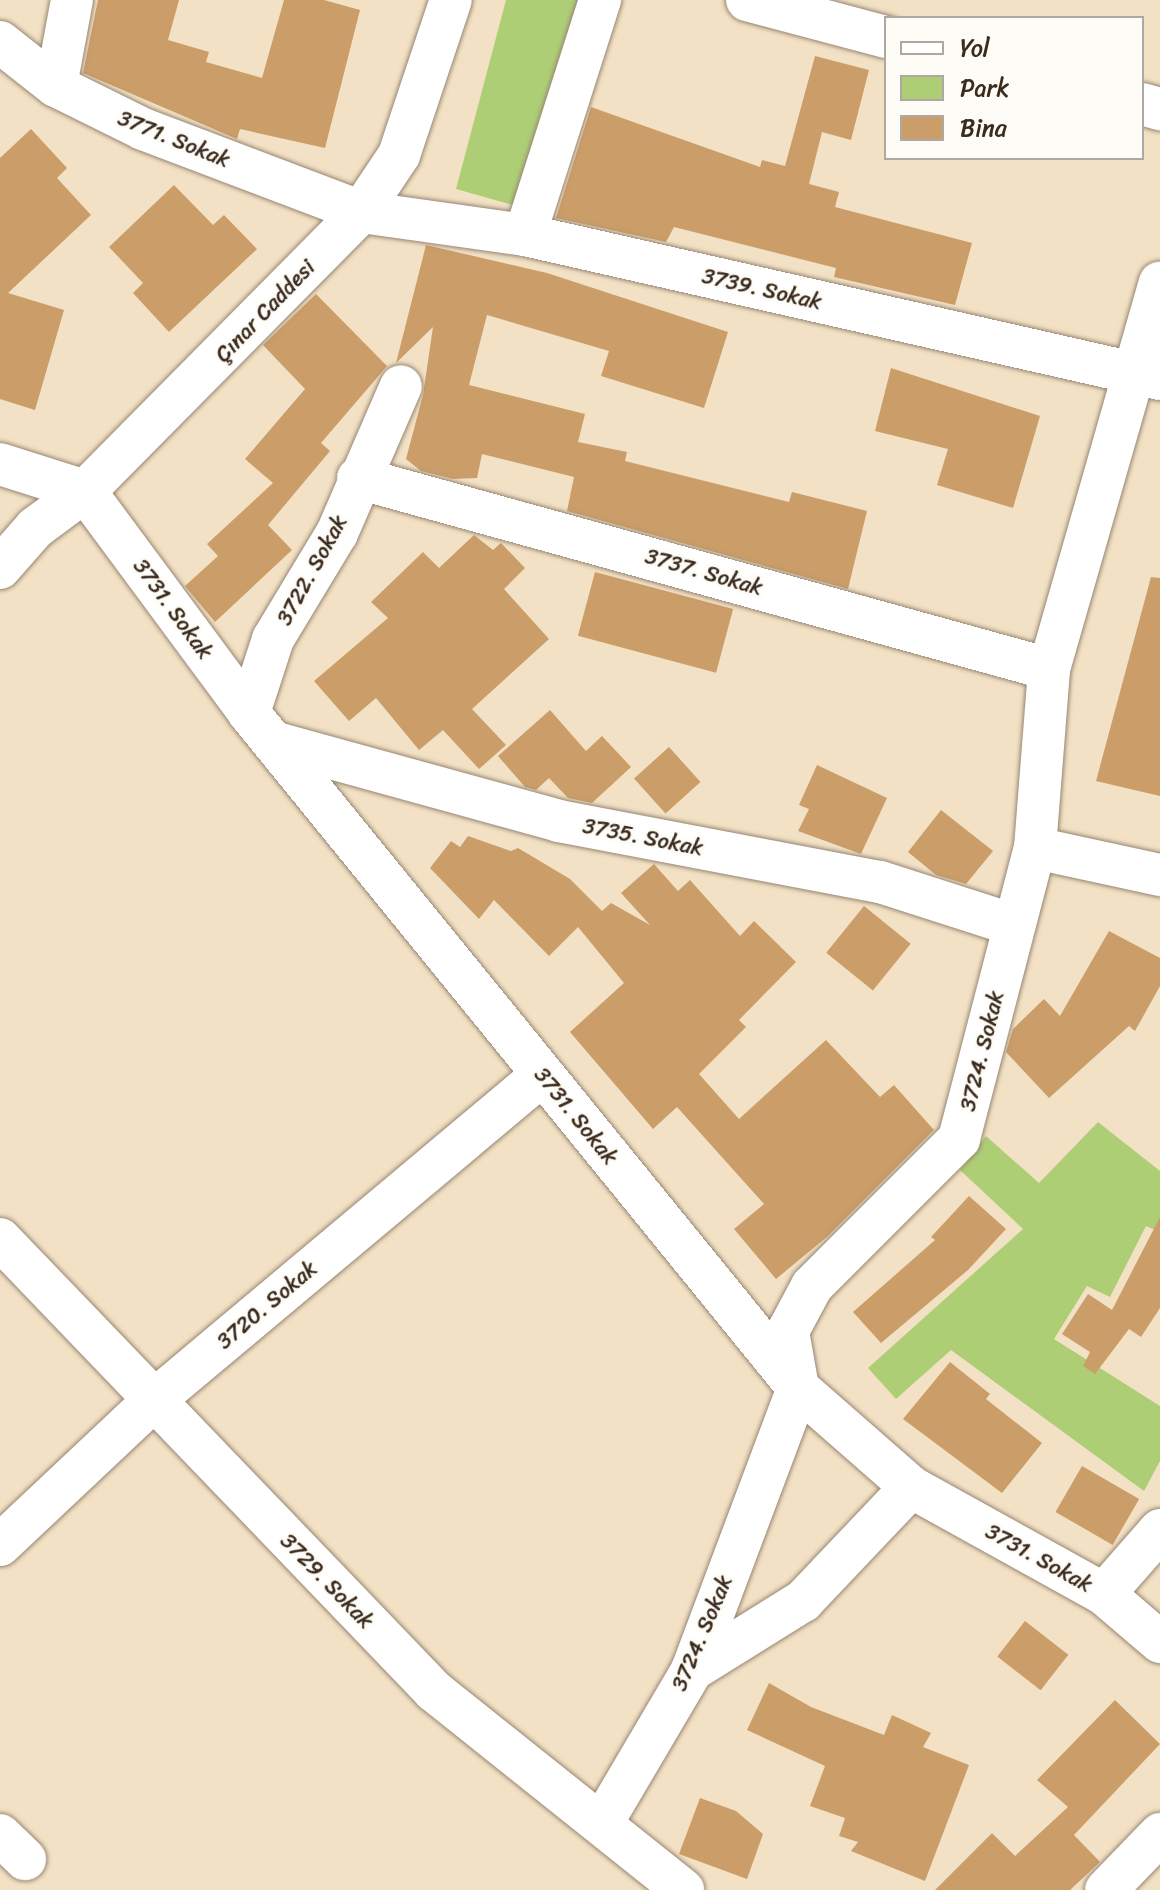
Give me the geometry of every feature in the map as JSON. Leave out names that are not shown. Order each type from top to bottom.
[{"type":"street","points":[[56,86],[72,0]]},
{"type":"street","name":"Çınar Caddesi","points":[[0,568],[35,528],[85,491],[361,212],[399,155],[451,0]]},
{"type":"street","points":[[525,235],[600,0]]},
{"type":"street","points":[[747,0],[884,36]]},
{"type":"street","name":"3771. Sokak","points":[[0,42],[56,86],[143,129],[361,212]]},
{"type":"street","name":"3739. Sokak","points":[[361,212],[525,235],[1148,377]]},
{"type":"street","name":"3724. Sokak","points":[[602,1823],[692,1670],[798,1388],[788,1331],[812,1286],[959,1139],[1035,848],[1049,669],[1148,377],[1160,283]]},
{"type":"street","name":"3722. Sokak","points":[[261,727],[273,639],[337,533],[358,478],[401,386]]},
{"type":"street","points":[[0,464],[85,491]]},
{"type":"street","name":"3737. Sokak","points":[[358,478],[1049,669]]},
{"type":"street","name":"3731. Sokak","points":[[85,491],[261,727],[798,1388],[911,1487],[1104,1594],[1160,1642]]},
{"type":"street","name":"3735. Sokak","points":[[261,727],[559,821],[880,882],[1014,925]]},
{"type":"street","points":[[1035,848],[1160,875]]},
{"type":"street","name":"3720. Sokak","points":[[0,1545],[152,1402],[542,1075]]},
{"type":"street","name":"3729. Sokak","points":[[0,1239],[152,1402],[434,1691],[683,1890]]},
{"type":"street","points":[[692,1670],[803,1601],[911,1487]]},
{"type":"street","points":[[1104,1594],[1160,1530]]},
{"type":"street","points":[[1106,1890],[1160,1834]]},
{"type":"green space","points":[[506,0],[586,0],[513,205],[456,189]]},
{"type":"green space","points":[[1098,1122],[1160,1171],[1160,1232],[1146,1226],[1110,1297],[1087,1286],[1054,1339],[1160,1406],[1160,1461],[1144,1491],[951,1350],[896,1399],[868,1368],[1023,1229],[960,1170],[986,1136],[1039,1183]]},
{"type":"building","points":[[98,0],[179,0],[168,40],[209,52],[206,62],[262,78],[284,0],[324,0],[360,10],[325,148],[240,129],[237,139],[83,73]]},
{"type":"building","points":[[815,56],[869,70],[851,140],[822,132],[809,184],[839,192],[835,207],[972,243],[955,305],[834,277],[836,268],[674,227],[666,242],[556,218],[591,107],[760,167],[762,160],[785,166]]},
{"type":"building","points":[[31,129],[67,168],[57,178],[91,215],[8,293],[64,310],[35,410],[0,399],[0,158]]},
{"type":"building","points":[[174,185],[213,225],[224,215],[257,249],[169,332],[133,293],[143,283],[109,247]]},
{"type":"building","points":[[426,245],[547,273],[728,332],[704,408],[601,376],[609,351],[487,315],[469,385],[585,414],[578,442],[627,452],[625,461],[789,502],[792,492],[867,511],[848,589],[567,511],[574,477],[482,454],[477,478],[453,479],[421,471],[406,459],[423,395],[433,327],[396,363]]},
{"type":"building","points":[[316,294],[387,366],[321,443],[330,451],[268,525],[292,550],[215,622],[185,586],[218,556],[207,544],[273,483],[245,459],[305,389],[263,345]]},
{"type":"building","points":[[891,368],[1040,416],[1013,508],[937,485],[948,449],[875,431]]},
{"type":"building","points":[[474,535],[493,550],[501,543],[525,568],[504,589],[549,639],[472,709],[506,745],[479,769],[443,730],[419,750],[376,698],[349,721],[314,681],[388,618],[371,602],[423,552],[439,568]]},
{"type":"building","points":[[595,572],[733,609],[716,673],[578,636]]},
{"type":"building","points":[[1151,577],[1160,578],[1160,796],[1096,781]]},
{"type":"building","points":[[550,710],[586,751],[602,736],[631,767],[592,803],[568,798],[549,778],[536,790],[525,787],[498,756]]},
{"type":"building","points":[[669,747],[700,782],[666,813],[634,778]]},
{"type":"building","points":[[817,765],[887,798],[861,854],[798,831],[809,809],[799,805]]},
{"type":"building","points":[[941,810],[993,851],[966,884],[936,875],[908,852]]},
{"type":"building","points":[[468,836],[511,851],[518,848],[570,879],[602,911],[611,903],[650,925],[621,893],[654,864],[678,891],[690,880],[740,936],[754,921],[796,962],[739,1020],[746,1027],[699,1074],[739,1119],[826,1040],[880,1097],[894,1085],[934,1130],[828,1236],[776,1279],[734,1229],[764,1204],[677,1107],[653,1129],[570,1032],[624,983],[578,927],[549,956],[494,900],[479,919],[430,868],[451,841],[460,847]]},
{"type":"building","points":[[864,906],[911,944],[873,990],[826,953]]},
{"type":"building","points":[[1109,931],[1160,958],[1160,986],[1135,1031],[1129,1026],[1049,1098],[1006,1052],[1013,1029],[1044,999],[1060,1016]]},
{"type":"building","points":[[969,1196],[1006,1229],[968,1270],[881,1343],[853,1312],[935,1240],[931,1237]]},
{"type":"building","points":[[1160,1217],[1160,1308],[1141,1337],[1129,1329],[1095,1374],[1083,1366],[1090,1352],[1062,1334],[1088,1294],[1112,1310]]},
{"type":"building","points":[[950,1362],[990,1394],[986,1399],[1042,1443],[1002,1493],[903,1419]]},
{"type":"building","points":[[1082,1466],[1139,1499],[1113,1545],[1056,1512]]},
{"type":"building","points":[[1025,1621],[1068,1655],[1041,1690],[997,1656]]},
{"type":"building","points":[[769,1683],[811,1707],[884,1735],[892,1715],[931,1733],[923,1747],[969,1765],[925,1881],[851,1851],[858,1842],[839,1836],[845,1818],[810,1806],[825,1766],[747,1730]]},
{"type":"building","points":[[1115,1700],[1160,1744],[1074,1835],[1100,1862],[1070,1890],[935,1890],[992,1833],[1015,1856],[1068,1807],[1037,1780]]},
{"type":"building","points":[[700,1798],[736,1811],[763,1834],[747,1879],[679,1854]]}]
